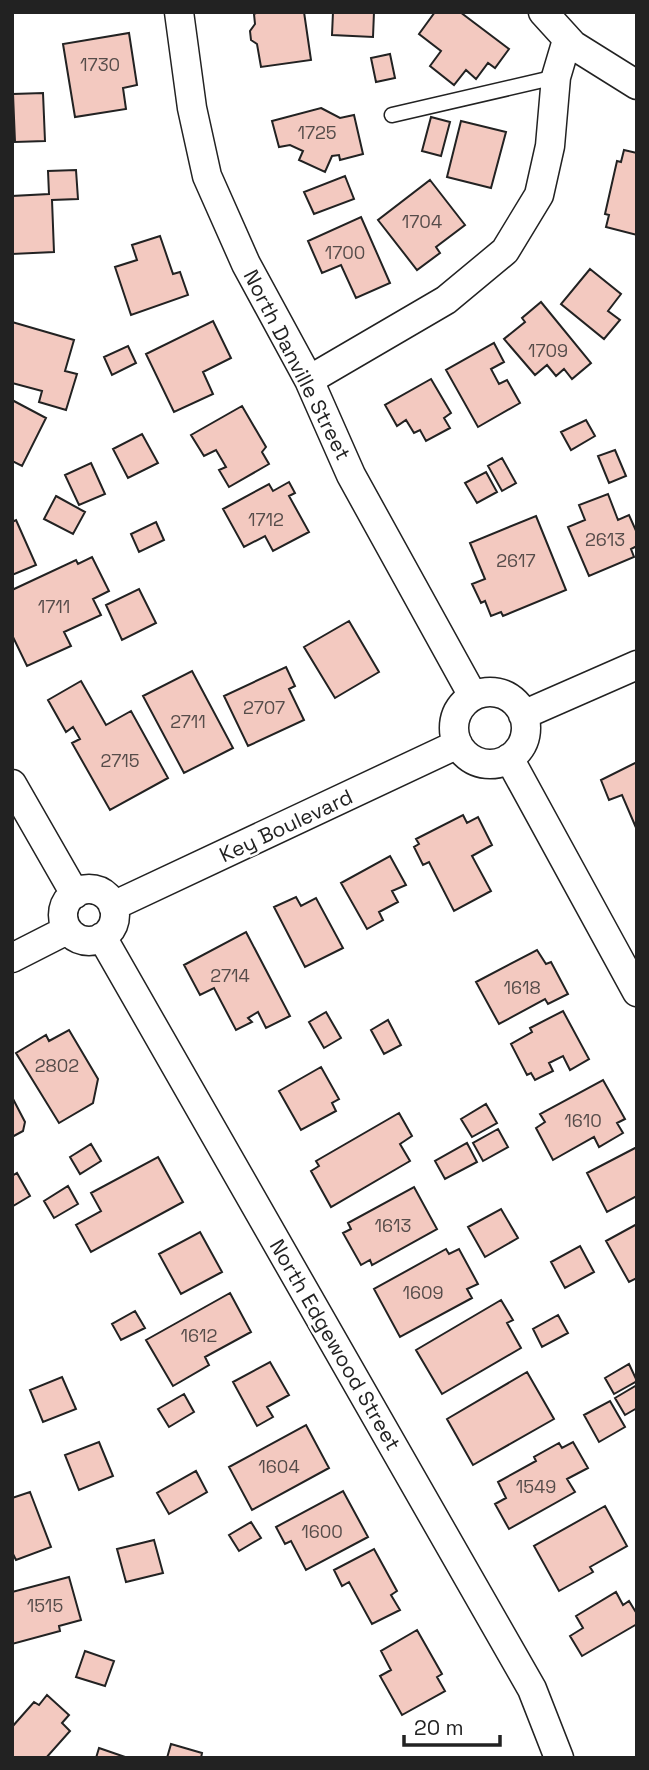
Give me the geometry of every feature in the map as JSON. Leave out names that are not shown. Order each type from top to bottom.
[{"type":"street","name":"North Danville Street","points":[[179,12],[192,108],[207,176],[246,264],[309,380],[351,475],[473,696]]},
{"type":"street","points":[[543,12],[573,46],[637,85]]},
{"type":"street","points":[[309,380],[446,300],[505,251],[539,195],[550,146],[556,77],[567,40]]},
{"type":"street","points":[[523,715],[637,665]]},
{"type":"street","points":[[488,692],[503,694],[515,702],[523,715],[526,722],[524,738],[517,751],[509,758],[497,762],[481,762],[467,755],[458,744],[454,720],[461,706],[473,696],[488,692]]},
{"type":"street","name":"Key Boulevard","points":[[113,906],[458,744]]},
{"type":"street","points":[[509,758],[637,992]]},
{"type":"street","points":[[12,784],[75,894]]},
{"type":"street","points":[[87,889],[98,891],[107,897],[113,906],[113,923],[102,937],[84,940],[67,930],[64,910],[66,903],[75,894],[87,889]]},
{"type":"street","points":[[12,958],[67,930]]},
{"type":"street","name":"North Edgewood Street","points":[[102,937],[532,1689],[559,1758]]},
{"type":"lane","points":[[392,115],[556,77]]},
{"type":"building","points":[[304,12],[311,60],[261,67],[257,44],[251,40],[250,31],[255,24],[254,14]]},
{"type":"building","points":[[333,12],[374,12],[373,37],[332,35]]},
{"type":"building","points":[[435,12],[460,12],[509,49],[495,68],[488,63],[476,79],[466,70],[454,85],[430,66],[441,51],[419,34]]},
{"type":"building","points":[[129,33],[137,85],[123,88],[126,109],[75,117],[63,44]]},
{"type":"building","points":[[390,54],[395,78],[376,82],[371,58]]},
{"type":"building","points":[[43,93],[45,141],[15,142],[13,94]]},
{"type":"building","points":[[321,108],[340,118],[354,115],[363,154],[340,160],[339,155],[332,156],[325,172],[299,160],[303,151],[290,145],[279,147],[272,121]]},
{"type":"building","points":[[431,117],[450,122],[441,156],[422,151]]},
{"type":"building","points":[[461,121],[506,132],[491,188],[447,177]]},
{"type":"building","points":[[624,150],[637,153],[637,235],[606,227],[609,215],[605,214],[617,161],[621,162]]},
{"type":"building","points":[[76,170],[78,199],[52,200],[54,252],[12,254],[12,196],[49,194],[48,171]]},
{"type":"building","points":[[345,176],[354,199],[314,214],[304,192]]},
{"type":"building","points":[[430,180],[465,225],[436,247],[440,253],[417,270],[378,220]]},
{"type":"building","points":[[361,217],[390,283],[356,298],[341,265],[322,273],[308,241]]},
{"type":"building","points":[[160,236],[173,274],[180,272],[188,295],[131,315],[115,267],[137,260],[132,245]]},
{"type":"building","points":[[590,269],[621,294],[608,311],[620,320],[604,339],[561,304]]},
{"type":"building","points":[[541,302],[591,363],[572,379],[564,369],[556,376],[547,365],[535,375],[504,339],[525,322],[522,318]]},
{"type":"building","points":[[213,321],[231,358],[203,372],[213,394],[174,412],[146,354]]},
{"type":"building","points":[[12,322],[74,340],[65,371],[77,374],[66,410],[39,402],[42,391],[12,383]]},
{"type":"building","points":[[494,343],[504,362],[491,369],[499,384],[507,380],[520,403],[478,427],[446,370]]},
{"type":"building","points":[[128,346],[136,363],[112,375],[104,357]]},
{"type":"building","points":[[431,379],[451,413],[444,418],[450,428],[426,441],[420,430],[414,433],[406,420],[397,426],[385,405]]},
{"type":"building","points":[[12,400],[46,418],[22,466],[12,461]]},
{"type":"building","points":[[242,406],[266,447],[262,452],[269,464],[229,487],[219,470],[226,467],[216,450],[204,456],[191,435]]},
{"type":"building","points":[[586,420],[595,436],[571,450],[561,432]]},
{"type":"building","points":[[142,434],[158,463],[128,478],[113,449]]},
{"type":"building","points":[[615,450],[626,476],[609,483],[598,456]]},
{"type":"building","points":[[502,458],[516,483],[502,491],[488,466]]},
{"type":"building","points":[[91,463],[105,494],[79,505],[65,475]]},
{"type":"building","points":[[486,472],[497,492],[477,503],[465,483]]},
{"type":"building","points":[[289,482],[295,493],[289,496],[309,532],[273,551],[265,536],[244,547],[223,509],[269,484],[273,491]]},
{"type":"building","points":[[608,494],[618,520],[629,515],[637,533],[637,546],[631,549],[634,557],[589,576],[568,527],[585,520],[579,505]]},
{"type":"building","points":[[56,496],[85,512],[73,534],[44,519]]},
{"type":"building","points":[[536,516],[566,590],[503,616],[501,612],[491,616],[485,601],[481,603],[472,584],[485,579],[470,543]]},
{"type":"building","points":[[16,520],[36,565],[12,575],[12,522]]},
{"type":"building","points":[[156,522],[164,540],[139,552],[131,534]]},
{"type":"building","points":[[92,557],[109,591],[93,599],[101,615],[64,632],[71,646],[27,666],[12,635],[12,590],[76,560],[78,564]]},
{"type":"building","points":[[139,589],[156,623],[122,640],[106,605]]},
{"type":"building","points":[[349,621],[379,672],[335,698],[304,647]]},
{"type":"building","points":[[286,667],[295,686],[289,689],[304,720],[248,746],[224,696]]},
{"type":"building","points":[[192,671],[233,748],[184,773],[143,696]]},
{"type":"building","points":[[81,681],[106,725],[131,711],[168,778],[110,810],[72,743],[80,739],[73,727],[66,732],[48,700]]},
{"type":"building","points":[[637,762],[637,830],[622,795],[609,800],[601,780]]},
{"type":"building","points":[[463,815],[467,823],[478,817],[492,845],[472,856],[491,891],[454,911],[429,862],[423,865],[414,847],[419,844],[416,839]]},
{"type":"building","points":[[390,856],[406,885],[392,891],[398,902],[379,912],[383,920],[367,929],[341,883]]},
{"type":"building","points":[[296,897],[301,906],[316,898],[343,948],[305,967],[274,907]]},
{"type":"building","points":[[246,932],[290,1016],[266,1028],[258,1012],[248,1018],[252,1022],[236,1030],[214,988],[200,995],[184,965]]},
{"type":"building","points":[[537,950],[546,964],[551,962],[568,994],[548,1004],[545,999],[499,1024],[476,982]]},
{"type":"building","points":[[563,1011],[589,1059],[570,1070],[563,1056],[549,1063],[553,1071],[535,1080],[531,1073],[527,1075],[511,1044],[532,1032],[530,1028]]},
{"type":"building","points":[[326,1012],[341,1038],[324,1048],[309,1022]]},
{"type":"building","points":[[388,1020],[401,1045],[384,1054],[371,1030]]},
{"type":"building","points":[[69,1030],[98,1079],[93,1103],[59,1123],[16,1053],[46,1035],[49,1041]]},
{"type":"building","points":[[321,1067],[339,1099],[332,1103],[336,1111],[301,1130],[279,1091]]},
{"type":"building","points":[[603,1080],[625,1119],[617,1123],[623,1133],[599,1147],[594,1137],[553,1160],[536,1128],[545,1122],[540,1114]]},
{"type":"building","points":[[12,1097],[25,1122],[23,1131],[12,1137]]},
{"type":"building","points":[[486,1104],[497,1123],[472,1137],[461,1119]]},
{"type":"building","points":[[399,1113],[412,1136],[400,1144],[410,1161],[331,1207],[311,1171],[319,1166],[316,1161]]},
{"type":"building","points":[[498,1129],[508,1147],[483,1161],[473,1143]]},
{"type":"building","points":[[467,1143],[477,1162],[445,1179],[435,1161]]},
{"type":"building","points":[[91,1144],[101,1161],[80,1174],[70,1157]]},
{"type":"building","points":[[637,1147],[637,1196],[607,1212],[587,1173]]},
{"type":"building","points":[[158,1157],[183,1202],[91,1252],[76,1225],[101,1211],[91,1193]]},
{"type":"building","points":[[17,1173],[30,1196],[13,1206],[12,1176]]},
{"type":"building","points":[[68,1186],[78,1204],[54,1218],[44,1201]]},
{"type":"building","points":[[414,1187],[437,1229],[372,1265],[370,1260],[361,1265],[343,1233],[351,1229],[348,1223]]},
{"type":"building","points":[[501,1209],[518,1238],[485,1257],[468,1227]]},
{"type":"building","points":[[637,1224],[637,1278],[629,1282],[606,1241]]},
{"type":"building","points":[[200,1232],[222,1272],[181,1294],[159,1254]]},
{"type":"building","points":[[580,1246],[594,1272],[565,1288],[551,1262]]},
{"type":"building","points":[[446,1249],[449,1254],[459,1249],[478,1284],[467,1289],[472,1298],[400,1337],[374,1289]]},
{"type":"building","points":[[230,1293],[251,1332],[205,1357],[209,1365],[173,1386],[146,1340]]},
{"type":"building","points":[[501,1300],[513,1320],[507,1323],[521,1348],[442,1394],[416,1350]]},
{"type":"building","points":[[135,1311],[145,1328],[121,1340],[112,1324]]},
{"type":"building","points":[[558,1315],[568,1333],[542,1347],[533,1329]]},
{"type":"building","points":[[270,1362],[289,1395],[267,1407],[273,1417],[257,1426],[233,1382]]},
{"type":"building","points":[[629,1364],[637,1381],[614,1394],[605,1378]]},
{"type":"building","points":[[527,1372],[554,1419],[473,1465],[447,1419]]},
{"type":"building","points":[[62,1377],[76,1409],[43,1422],[30,1390]]},
{"type":"building","points":[[637,1385],[637,1408],[625,1415],[615,1398]]},
{"type":"building","points":[[184,1394],[194,1412],[169,1427],[158,1409]]},
{"type":"building","points":[[610,1401],[625,1427],[599,1442],[584,1415]]},
{"type":"building","points":[[306,1425],[329,1468],[252,1510],[229,1467]]},
{"type":"building","points":[[99,1442],[113,1476],[79,1490],[65,1455]]},
{"type":"building","points":[[573,1442],[588,1468],[567,1479],[575,1492],[509,1529],[495,1504],[506,1498],[498,1482],[536,1461],[534,1457],[559,1443],[562,1448]]},
{"type":"building","points":[[196,1471],[207,1492],[169,1514],[157,1493]]},
{"type":"building","points":[[343,1491],[368,1537],[306,1570],[291,1541],[285,1544],[276,1527]]},
{"type":"building","points":[[30,1492],[51,1547],[16,1560],[12,1552],[12,1498]]},
{"type":"building","points":[[605,1506],[627,1546],[590,1567],[593,1572],[559,1591],[534,1546]]},
{"type":"building","points":[[251,1522],[261,1538],[239,1551],[229,1535]]},
{"type":"building","points":[[154,1540],[163,1573],[126,1582],[117,1549]]},
{"type":"building","points":[[374,1549],[397,1591],[391,1595],[400,1610],[372,1624],[349,1582],[342,1586],[334,1570]]},
{"type":"building","points":[[69,1577],[81,1620],[59,1626],[60,1631],[12,1644],[12,1592]]},
{"type":"building","points":[[616,1592],[623,1605],[629,1601],[637,1614],[637,1624],[582,1656],[570,1636],[583,1628],[576,1616]]},
{"type":"building","points":[[417,1630],[442,1674],[437,1677],[445,1691],[402,1715],[380,1676],[391,1670],[381,1651]]},
{"type":"building","points":[[85,1651],[114,1661],[105,1686],[76,1677]]},
{"type":"building","points":[[47,1695],[69,1715],[62,1723],[70,1731],[46,1758],[12,1758],[12,1727],[34,1702],[39,1705]]},
{"type":"building","points":[[171,1744],[202,1753],[201,1758],[167,1758]]},
{"type":"building","points":[[99,1748],[128,1758],[96,1758]]}]
